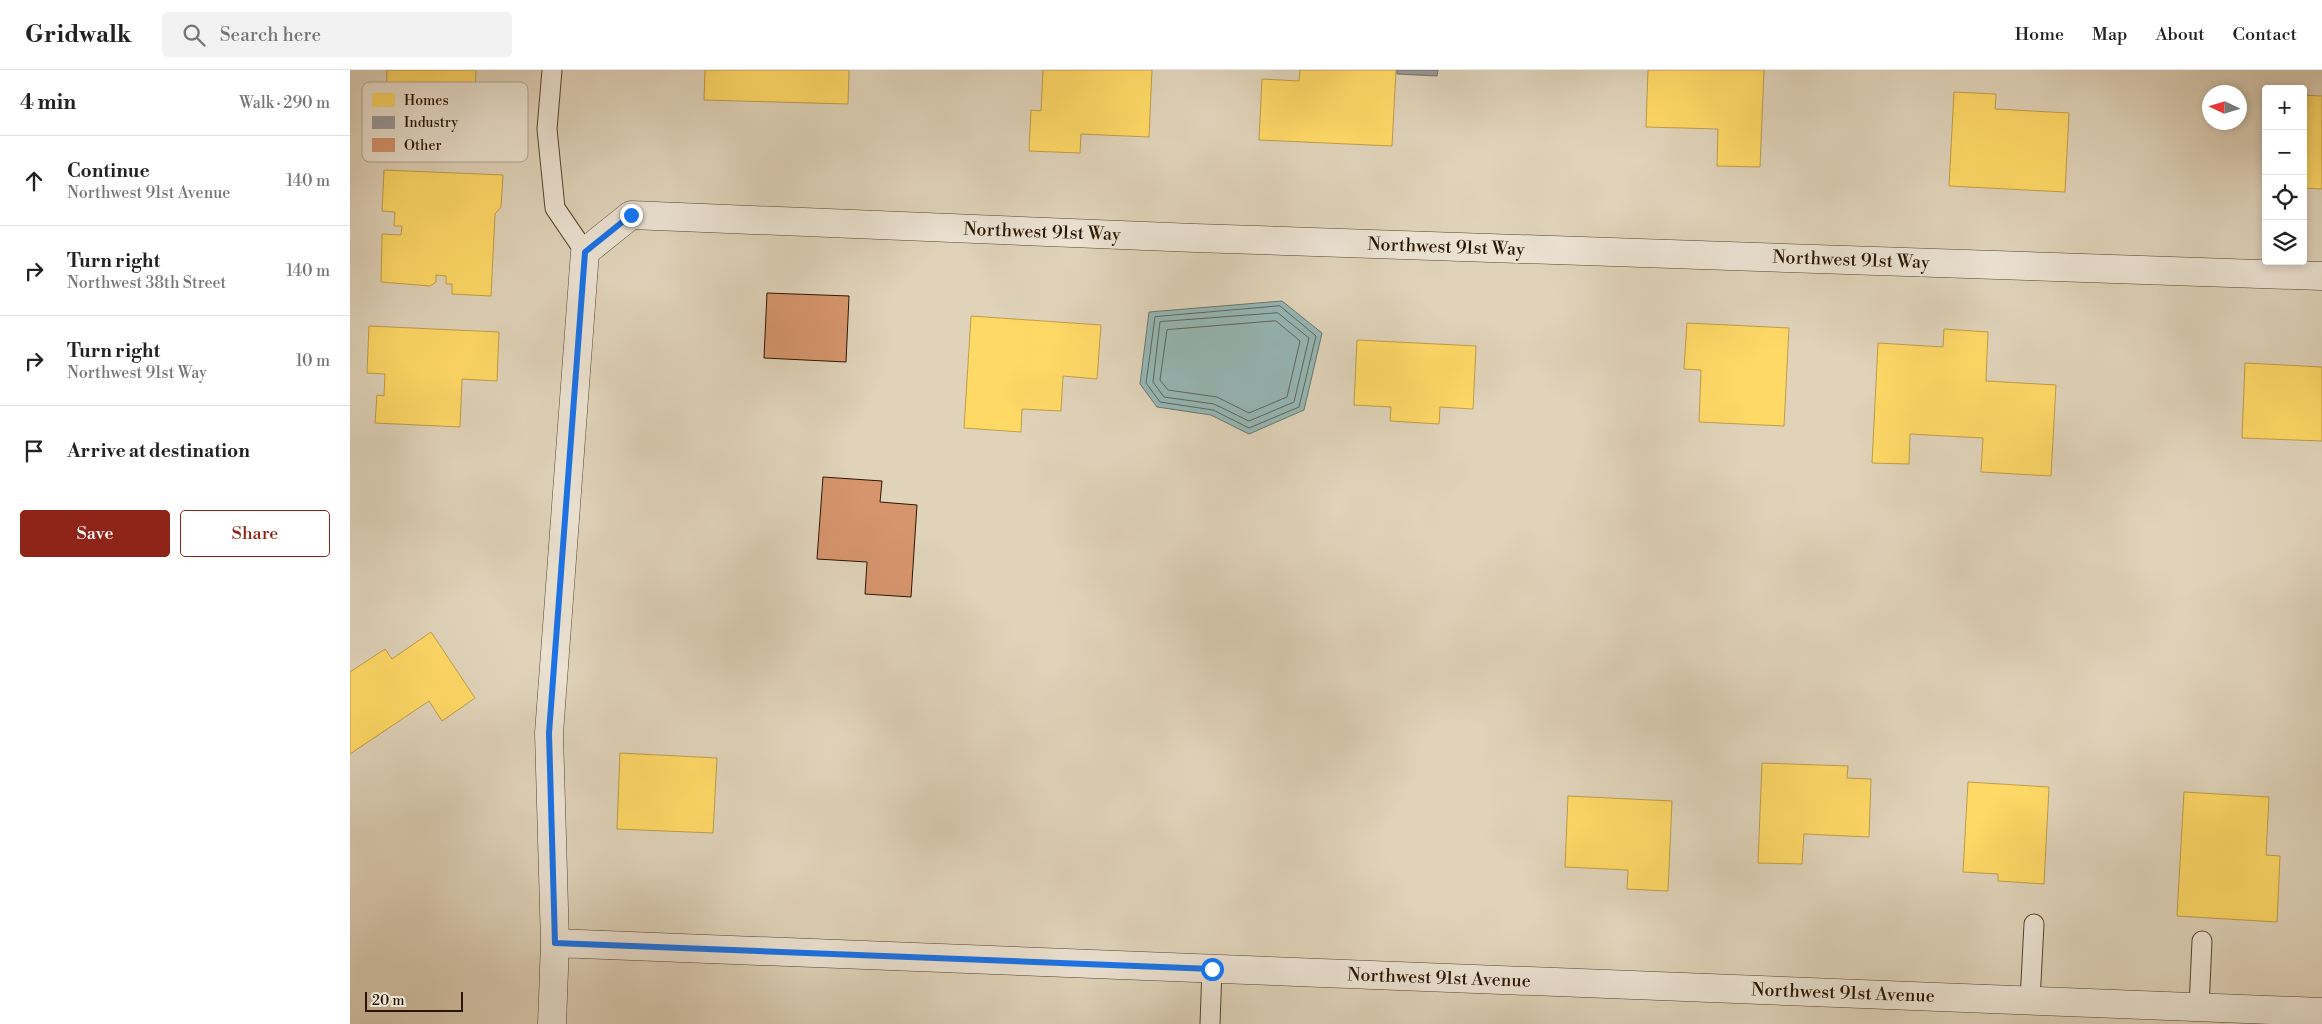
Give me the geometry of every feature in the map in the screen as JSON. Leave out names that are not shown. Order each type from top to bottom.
[{"type":"street","name":"Northwest 91st Way","points":[[585,252],[631,215],[1195,238],[2321,276]]},
{"type":"street","points":[[552,1024],[555,943],[549,733],[585,252]]},
{"type":"street","name":"Northwest 91st Avenue","points":[[555,943],[2322,1012]]},
{"type":"lane","points":[[552,70],[547,129],[555,208],[585,252]]},
{"type":"lane","points":[[2030,1001],[2034,924]]},
{"type":"lane","points":[[2199,1007],[2202,941]]},
{"type":"lane","points":[[1210,1024],[1212,969]]},
{"type":"water","points":[[1282,301],[1322,333],[1304,410],[1249,434],[1211,415],[1157,407],[1140,384],[1149,312]]},
{"type":"building: Homes","points":[[387,70],[476,70],[475,82],[387,82]]},
{"type":"building: Homes","points":[[705,70],[849,70],[848,104],[704,100]]},
{"type":"building: Homes","points":[[1043,70],[1152,70],[1149,137],[1081,134],[1080,153],[1029,151],[1031,110],[1041,111]]},
{"type":"building: Homes","points":[[1300,70],[1396,70],[1392,146],[1259,140],[1262,79],[1299,81]]},
{"type":"building: Homes","points":[[1648,70],[1764,70],[1760,167],[1717,166],[1718,129],[1646,127]]},
{"type":"building: Homes","points":[[1954,92],[1996,94],[1995,109],[2069,113],[2065,192],[1949,186]]},
{"type":"building: Homes","points":[[2307,95],[2322,96],[2322,189],[2307,188]]},
{"type":"building: Homes","points":[[384,170],[503,175],[501,207],[495,214],[491,296],[452,294],[452,284],[446,284],[446,276],[436,275],[436,282],[430,286],[381,282],[382,234],[401,235],[402,226],[394,226],[395,212],[382,211]]},
{"type":"building: Homes","points":[[971,316],[1101,325],[1097,379],[1063,376],[1061,411],[1022,409],[1021,432],[964,428]]},
{"type":"building: Homes","points":[[1687,323],[1789,328],[1784,426],[1699,422],[1701,370],[1684,369]]},
{"type":"building: Homes","points":[[369,326],[499,332],[497,381],[462,379],[460,427],[375,423],[377,395],[384,396],[385,374],[367,373]]},
{"type":"building: Homes","points":[[1944,329],[1988,332],[1986,381],[2056,385],[2051,476],[1981,472],[1983,438],[1910,434],[1909,464],[1872,463],[1878,343],[1943,347]]},
{"type":"building: Homes","points":[[1357,340],[1476,346],[1473,409],[1440,407],[1439,424],[1390,421],[1391,407],[1354,405]]},
{"type":"building: Homes","points":[[2245,363],[2322,367],[2322,441],[2242,438]]},
{"type":"building: Homes","points":[[431,632],[475,698],[442,721],[429,701],[350,754],[350,672],[385,649],[392,659]]},
{"type":"building: Homes","points":[[620,753],[717,758],[713,833],[617,829]]},
{"type":"building: Homes","points":[[1762,763],[1848,766],[1847,778],[1871,779],[1869,837],[1804,834],[1802,864],[1758,863]]},
{"type":"building: Homes","points":[[1968,782],[2049,787],[2044,884],[1998,881],[1998,874],[1963,872]]},
{"type":"building: Homes","points":[[2184,792],[2269,797],[2266,855],[2280,856],[2277,922],[2177,916]]},
{"type":"building: Homes","points":[[1568,796],[1672,801],[1668,891],[1627,889],[1628,870],[1565,867]]},
{"type":"building: Industry","points":[[1397,70],[1438,70],[1437,76],[1397,74]]},
{"type":"building: Other","points":[[767,293],[849,296],[846,362],[764,358]]},
{"type":"building: Other","points":[[823,477],[882,481],[880,502],[917,505],[911,597],[865,594],[867,562],[817,559]]},
{"type":"route","points":[[631,215],[585,252],[549,733],[555,943],[1212,969]]}]
